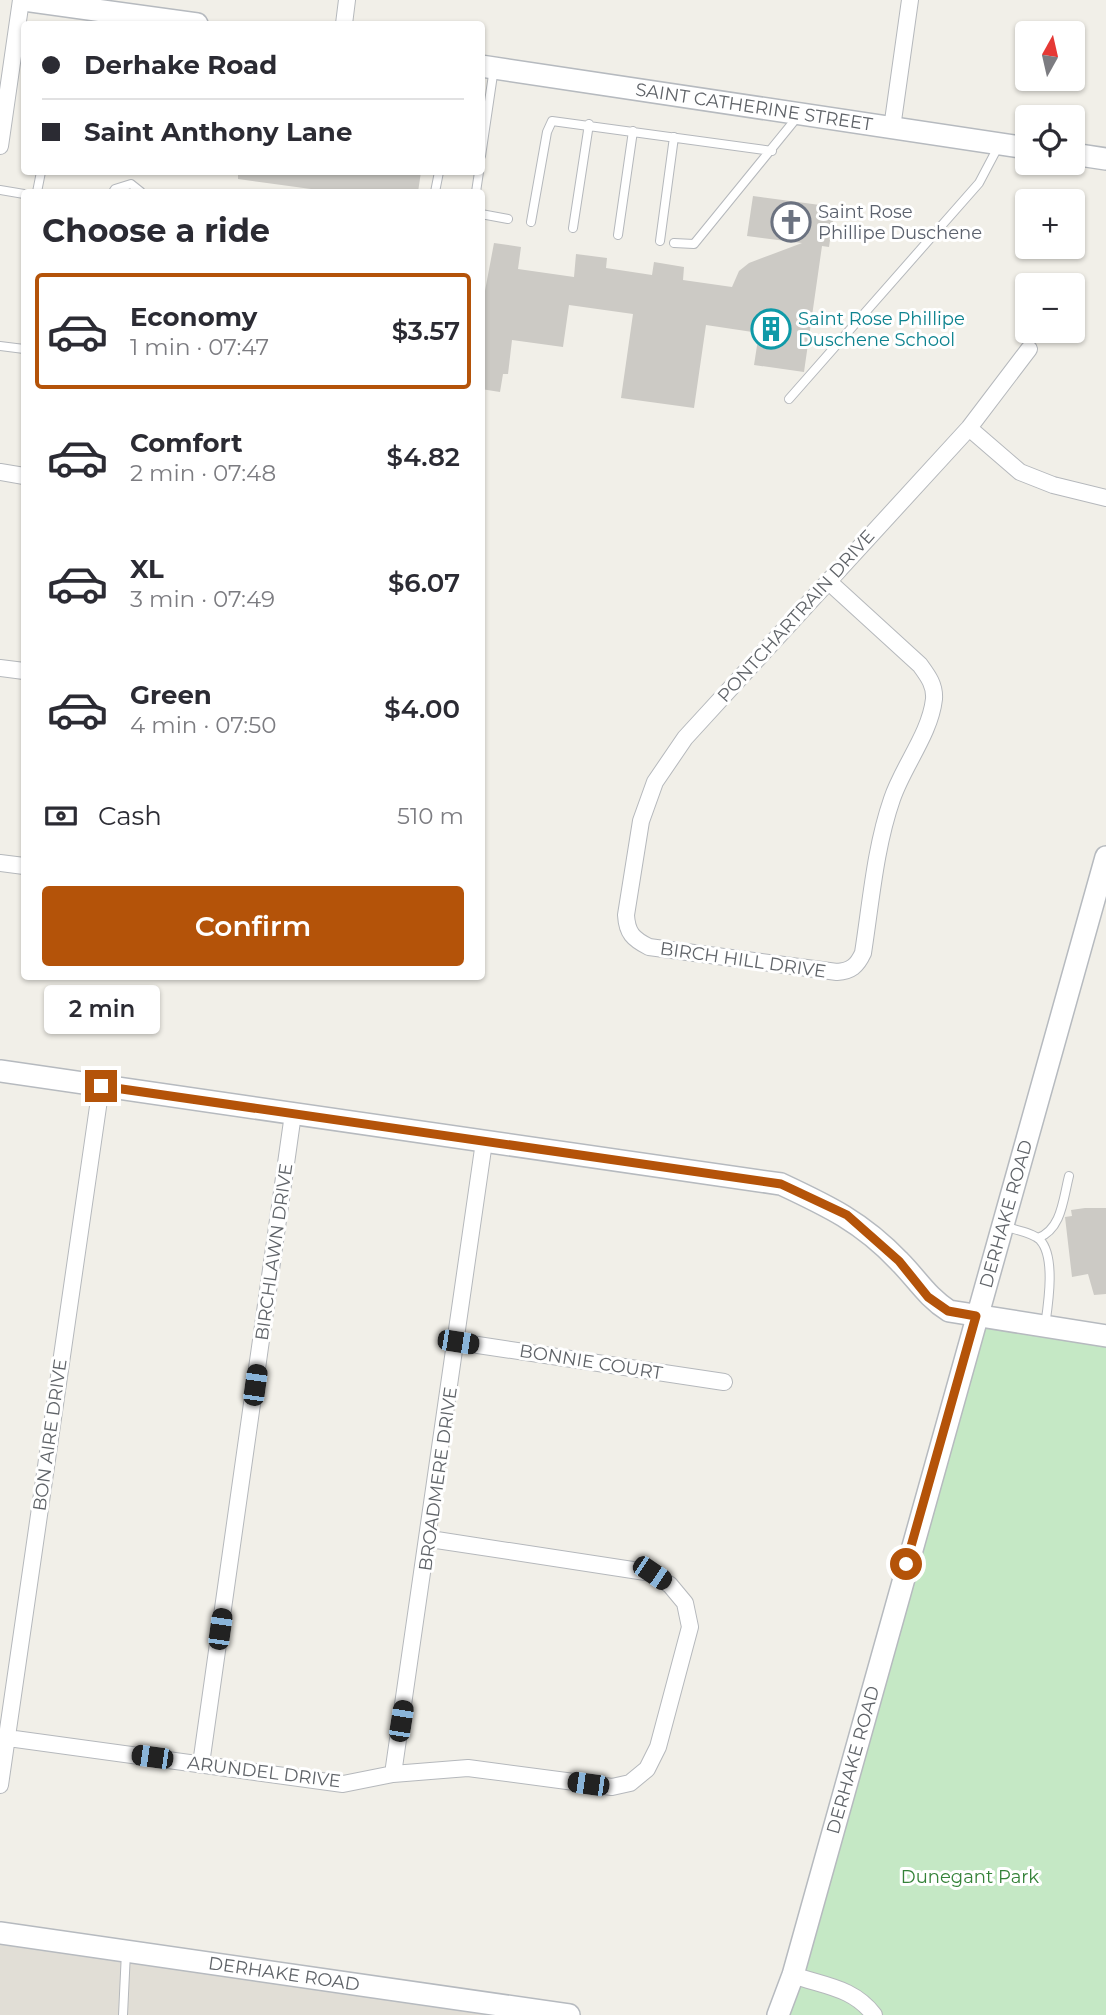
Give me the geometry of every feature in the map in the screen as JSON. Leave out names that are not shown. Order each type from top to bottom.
[{"type":"street","points":[[0,146],[23,0],[104,5],[182,21]]},
{"type":"street","points":[[344,21],[347,0]]},
{"type":"street","points":[[892,128],[910,0]]},
{"type":"street","name":"SAINT CATHERINE STREET","points":[[489,75],[800,114],[1015,146]]},
{"type":"street","points":[[1085,156],[1106,159]]},
{"type":"street","name":"PONTCHARTRAIN DRIVE","points":[[626,915],[641,821],[654,782],[685,738],[969,428],[1029,349]]},
{"type":"street","points":[[969,428],[1020,471],[1053,485],[1106,498]]},
{"type":"street","points":[[0,472],[21,476]]},
{"type":"street","name":"BIRCH HILL DRIVE","points":[[626,915],[627,930],[636,940],[649,947],[837,972],[848,971],[858,964],[863,953],[882,830],[904,769],[930,717],[934,696],[932,681],[920,665],[828,581]]},
{"type":"street","points":[[0,668],[21,671]]},
{"type":"street","name":"DERHAKE ROAD","points":[[778,2015],[793,1975],[1001,1225],[1102,888],[1106,857]]},
{"type":"street","points":[[0,863],[21,866]]},
{"type":"street","points":[[0,1071],[781,1184],[847,1215],[899,1261],[928,1297],[948,1311],[1106,1336]]},
{"type":"street","name":"BON AIRE DRIVE","points":[[0,1785],[3,1737],[101,1086]]},
{"type":"street","name":"BIRCHLAWN DRIVE","points":[[201,1764],[293,1114]]},
{"type":"street","name":"BROADMERE DRIVE","points":[[393,1774],[458,1342],[484,1142]]},
{"type":"street","name":"BONNIE COURT","points":[[458,1342],[724,1382]]},
{"type":"street","name":"ARUNDEL DRIVE","points":[[3,1737],[343,1784],[393,1774],[468,1768],[612,1787],[630,1783],[647,1769],[658,1748],[691,1627],[685,1603],[670,1585],[652,1573],[429,1539]]},
{"type":"street","name":"DERHAKE ROAD","points":[[0,1933],[569,2015]]},
{"type":"street","points":[[793,1975],[838,1987],[866,2004],[874,2015]]},
{"type":"lane","points":[[485,116],[489,75]]},
{"type":"lane","points":[[674,243],[694,244],[800,114]]},
{"type":"lane","points":[[531,222],[548,126],[558,120],[772,150]]},
{"type":"lane","points":[[573,228],[589,124]]},
{"type":"lane","points":[[618,235],[633,131]]},
{"type":"lane","points":[[660,241],[674,137]]},
{"type":"lane","points":[[789,399],[979,183],[999,144]]},
{"type":"lane","points":[[115,189],[131,184],[137,189]]},
{"type":"lane","points":[[0,190],[21,194]]},
{"type":"lane","points":[[485,215],[508,219]]},
{"type":"lane","points":[[0,346],[21,349]]},
{"type":"lane","points":[[1038,1238],[1050,1233],[1055,1226],[1069,1176]]},
{"type":"lane","points":[[1001,1225],[1038,1238],[1045,1247],[1051,1290],[1045,1327]]},
{"type":"lane","points":[[123,2015],[126,1952]]},
{"type":"shaded area","points":[[0,1940],[519,2015],[0,2015]]},
{"type":"green space","name":"Dunegant Park","points":[[989,1327],[1106,1345],[1106,2015],[789,2015],[802,1978],[982,1330]]},
{"type":"building","points":[[238,175],[421,175],[418,189],[311,189],[238,179]]},
{"type":"building","name":"Saint Rose Phillipe Duschene School","points":[[753,196],[835,207],[829,247],[822,246],[804,372],[754,365],[759,333],[706,325],[694,408],[621,398],[633,314],[569,305],[563,347],[512,340],[508,374],[503,374],[500,392],[485,390],[485,291],[494,243],[521,247],[518,269],[574,277],[576,254],[607,258],[606,268],[652,275],[654,262],[684,267],[683,280],[732,287],[739,271],[749,263],[802,243],[747,236]]},
{"type":"building","points":[[1106,1208],[1106,1294],[1094,1295],[1088,1274],[1072,1277],[1065,1217],[1072,1216],[1071,1210]]},
{"type":"place","name":"Saint Rose Phillipe Duschene","points":[[791,222]]},
{"type":"place","name":"Saint Rose Phillipe Duschene School","points":[[771,329]]},
{"type":"route","points":[[101,1086],[781,1184],[847,1215],[899,1261],[928,1297],[948,1311],[976,1316],[906,1564]]}]
